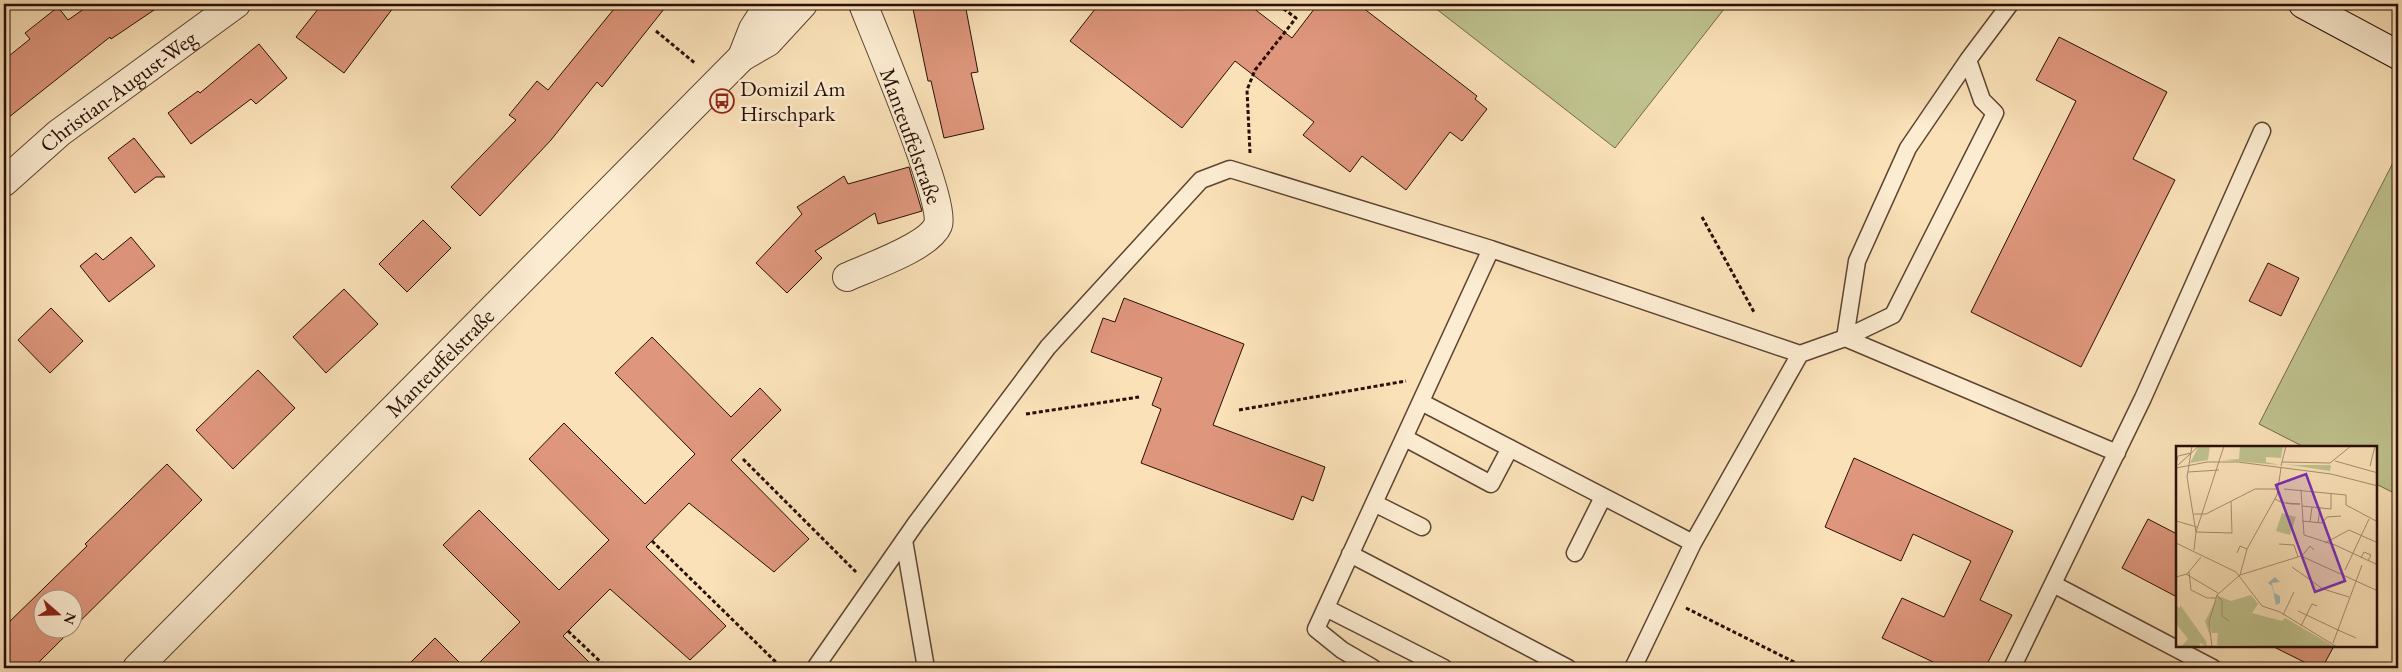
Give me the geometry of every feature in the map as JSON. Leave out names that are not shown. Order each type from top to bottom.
[{"type":"street","name":"Christian-August-Weg","points":[[4,182],[59,133],[236,4]]},
{"type":"street","name":"Manteuffelstraße","points":[[742,57],[753,29],[769,4]]},
{"type":"street","name":"Manteuffelstraße","points":[[137,668],[742,57],[768,42],[803,4]]},
{"type":"street","name":"Manteuffelstraße","points":[[847,277],[921,243],[938,226],[940,217],[924,161],[862,4]]},
{"type":"street","points":[[2306,4],[2398,55]]},
{"type":"lane","points":[[1845,338],[1857,260],[1908,148],[1968,60],[2010,4]]},
{"type":"lane","points":[[815,668],[904,540],[1048,347],[1201,180],[1230,169],[1491,249],[1761,339],[1800,354],[1845,338],[1893,314],[1995,113],[1982,100],[1968,60]]},
{"type":"lane","points":[[2012,668],[2117,453],[2262,131]]},
{"type":"lane","points":[[1373,668],[1342,650],[1316,629],[1491,249]]},
{"type":"lane","points":[[1845,338],[2117,453]]},
{"type":"lane","points":[[1633,668],[1693,544],[1800,354]]},
{"type":"lane","points":[[1421,402],[1693,544]]},
{"type":"lane","points":[[1405,438],[1491,484],[1510,448]]},
{"type":"lane","points":[[1575,553],[1603,497]]},
{"type":"lane","points":[[1374,503],[1422,527]]},
{"type":"lane","points":[[904,540],[926,668]]},
{"type":"lane","points":[[1350,554],[1560,667]]},
{"type":"lane","points":[[2054,584],[2213,668]]},
{"type":"lane","points":[[1326,608],[1444,668]]},
{"type":"path","points":[[1252,176],[1246,90],[1255,70],[1296,18],[1277,4]]},
{"type":"path","points":[[656,31],[702,68]]},
{"type":"path","points":[[1702,216],[1754,312],[1761,339]]},
{"type":"path","points":[[1239,410],[1433,376]]},
{"type":"path","points":[[993,419],[1139,397]]},
{"type":"path","points":[[743,459],[871,586]]},
{"type":"path","points":[[652,541],[782,668]]},
{"type":"path","points":[[1667,598],[1806,668]]},
{"type":"path","points":[[568,631],[608,668]]},
{"type":"green space","points":[[1430,4],[1728,4],[1615,148]]},
{"type":"green space","points":[[2398,153],[2398,495],[2377,484],[2377,446],[2302,446],[2259,424]]},
{"type":"building","points":[[91,4],[163,4],[111,39],[110,37],[4,121],[4,60],[30,39],[25,33],[58,7],[68,20]]},
{"type":"building","points":[[322,4],[396,4],[344,73],[296,37]]},
{"type":"building","points":[[618,4],[668,4],[602,87],[597,82],[551,140],[480,216],[451,187],[516,120],[509,115],[537,81],[548,90]]},
{"type":"building","points":[[912,4],[965,4],[978,72],[971,73],[984,129],[944,138],[931,81],[928,81]]},
{"type":"building","points":[[1099,4],[1248,4],[1292,38],[1318,4],[1358,4],[1477,96],[1475,99],[1487,109],[1462,141],[1450,132],[1406,190],[1362,156],[1350,172],[1303,135],[1314,122],[1235,61],[1182,128],[1070,41]]},
{"type":"building","points":[[2059,37],[2167,92],[2133,159],[2175,180],[2081,367],[1971,312],[2076,101],[2036,80]]},
{"type":"building","points":[[259,44],[287,78],[256,104],[251,99],[191,144],[168,113],[198,91],[200,93]]},
{"type":"building","points":[[134,138],[165,177],[156,177],[135,193],[108,158]]},
{"type":"building","points":[[909,167],[922,211],[878,224],[875,213],[815,251],[822,258],[787,293],[756,263],[802,214],[797,207],[844,176],[848,184]]},
{"type":"building","points":[[423,220],[451,248],[407,292],[379,264]]},
{"type":"building","points":[[131,237],[155,266],[109,302],[80,266],[96,253],[103,260]]},
{"type":"building","points":[[2268,263],[2299,278],[2281,316],[2249,301]]},
{"type":"building","points":[[344,289],[378,324],[326,373],[293,337]]},
{"type":"building","points":[[1124,298],[1244,344],[1213,425],[1325,467],[1313,501],[1302,496],[1293,520],[1141,463],[1161,409],[1152,405],[1162,378],[1091,352],[1103,318],[1115,322]]},
{"type":"building","points":[[51,308],[83,341],[50,373],[18,340]]},
{"type":"building","points":[[652,337],[731,417],[760,388],[781,410],[731,460],[809,539],[774,572],[689,503],[646,547],[726,626],[690,660],[610,589],[563,636],[595,668],[474,668],[520,622],[443,545],[479,510],[559,590],[609,540],[529,459],[564,423],[645,504],[695,454],[615,373]]},
{"type":"building","points":[[258,370],[295,408],[233,469],[196,430]]},
{"type":"building","points":[[1854,458],[2013,531],[1980,600],[2012,615],[1985,668],[1946,668],[1882,638],[1902,598],[1944,617],[1971,561],[1913,534],[1901,561],[1825,527]]},
{"type":"building","points":[[167,464],[202,500],[82,619],[82,590],[42,590],[87,546],[85,544]]},
{"type":"building","points":[[2148,519],[2176,533],[2176,596],[2122,568]]},
{"type":"building","points":[[32,600],[32,640],[61,640],[33,668],[4,668],[4,627]]},
{"type":"building","points":[[435,638],[465,668],[405,668]]},
{"type":"building","points":[[2274,647],[2333,647],[2322,668],[2316,668]]},
{"type":"place","name":"Domizil Am Hirschpark","points":[[722,101]]}]
